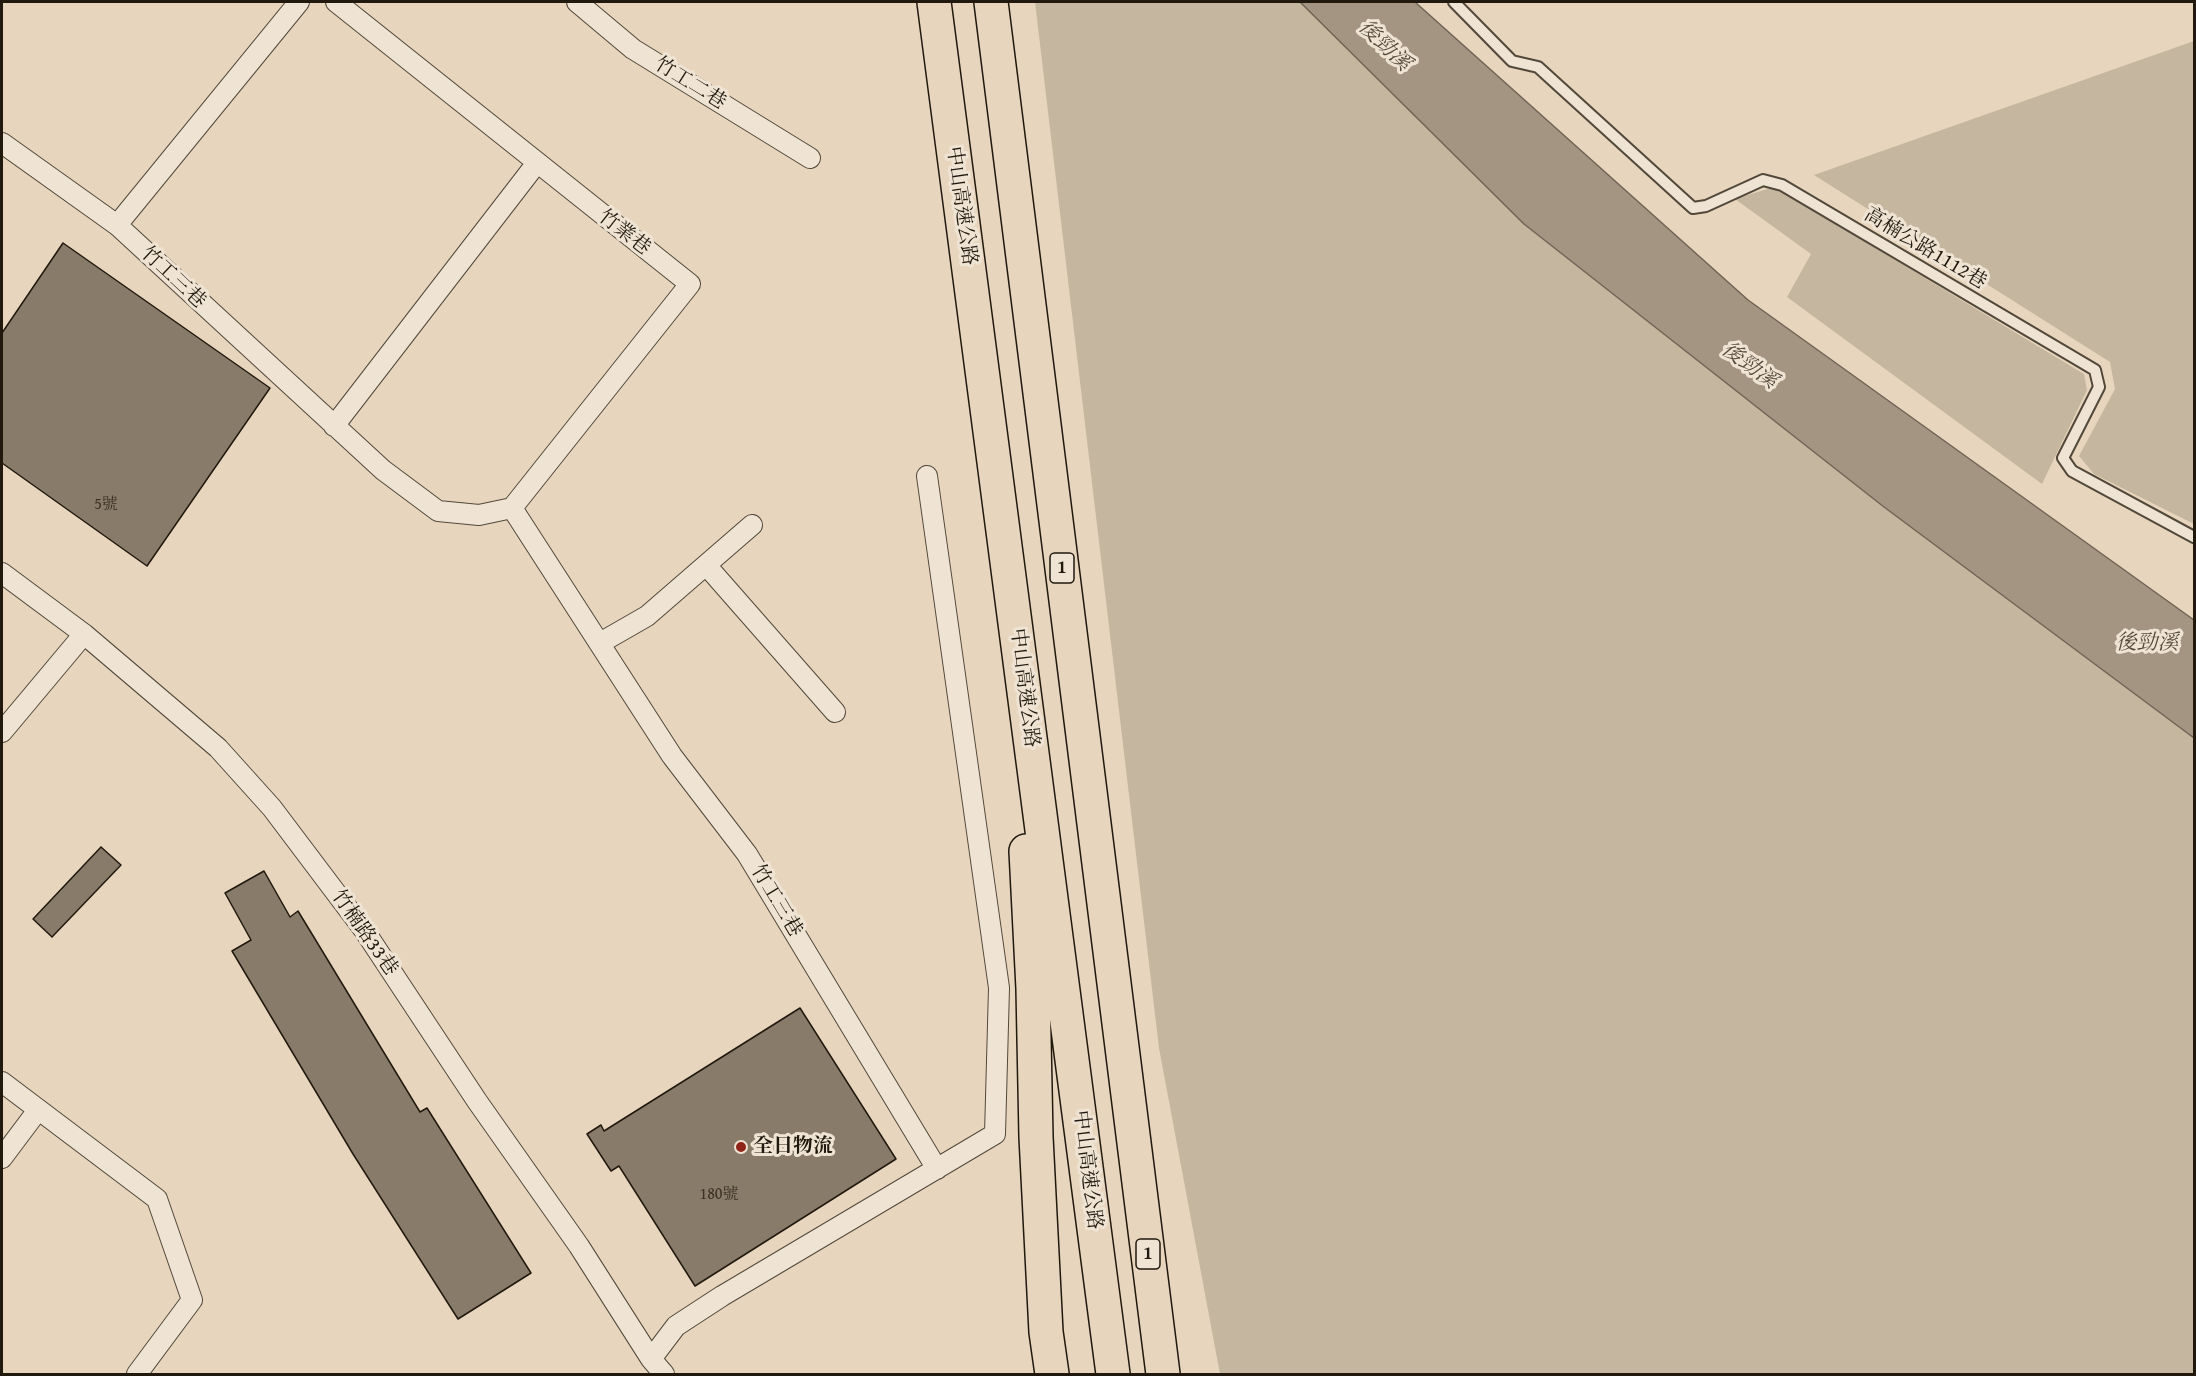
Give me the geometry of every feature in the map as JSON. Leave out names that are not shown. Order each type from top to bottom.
[{"type":"highway","name":"中山高速公路","points":[[934,2],[1113,1374]]},
{"type":"highway","name":"1","points":[[991,2],[1163,1374]]},
{"type":"highway","points":[[1012,588],[1033,989],[1036,1137],[1046,1332],[1052,1374]]},
{"type":"highway","points":[[1132,1134],[1184,1374]]},
{"type":"street","points":[[117,225],[299,2]]},
{"type":"street","name":"竹業巷","points":[[336,2],[536,164],[690,284],[512,508]]},
{"type":"street","name":"竹工二巷","points":[[577,2],[633,49],[810,158]]},
{"type":"street","name":"竹工三巷","points":[[2,143],[117,225],[383,470],[438,511],[479,515],[512,508],[672,756],[747,854],[937,1169]]},
{"type":"street","points":[[334,426],[536,164]]},
{"type":"street","points":[[651,1359],[676,1326],[694,1314],[995,1134],[999,988],[927,476]]},
{"type":"street","points":[[600,643],[647,616],[752,525]]},
{"type":"street","points":[[706,565],[835,712]]},
{"type":"street","name":"竹楠路33巷","points":[[2,573],[84,634],[218,748],[272,808],[364,930],[477,1101],[579,1246],[651,1359],[664,1374]]},
{"type":"street","points":[[2,732],[84,634]]},
{"type":"street","points":[[2,1082],[157,1199],[192,1300],[137,1374]]},
{"type":"street","points":[[2,1158],[38,1110]]},
{"type":"lane","name":"高楠公路1112巷","points":[[1454,2],[1512,61],[1538,67],[1693,208],[1706,206],[1763,180],[1782,185],[2095,370],[2099,387],[2063,458],[2072,471],[2194,537]]},
{"type":"shaded area","points":[[1035,2],[1300,2],[1524,224],[1884,507],[2194,738],[2194,1374],[1220,1374],[1159,1048]]},
{"type":"shaded area","points":[[2194,41],[2194,524],[2094,474],[2079,456],[2115,389],[2110,362],[1814,175]]},
{"type":"shaded area","points":[[1774,187],[2084,374],[2087,390],[2042,484],[1787,297],[1811,254],[1735,199]]},
{"type":"water","name":"後勁溪","points":[[1300,2],[1415,2],[1748,300],[2194,620],[2194,738],[1884,507],[1524,224]]},
{"type":"building","points":[[63,243],[270,388],[147,566],[2,463],[2,333]]},
{"type":"building","points":[[101,847],[121,865],[52,937],[33,919]]},
{"type":"building","points":[[264,871],[290,917],[298,911],[420,1112],[427,1108],[531,1273],[458,1319],[353,1154],[232,951],[251,940],[225,893]]},
{"type":"building","name":"全日物流","points":[[800,1008],[896,1159],[695,1286],[619,1166],[611,1171],[587,1134],[601,1125],[604,1131]]},
{"type":"place","name":"全日物流","points":[[741,1147]]}]
